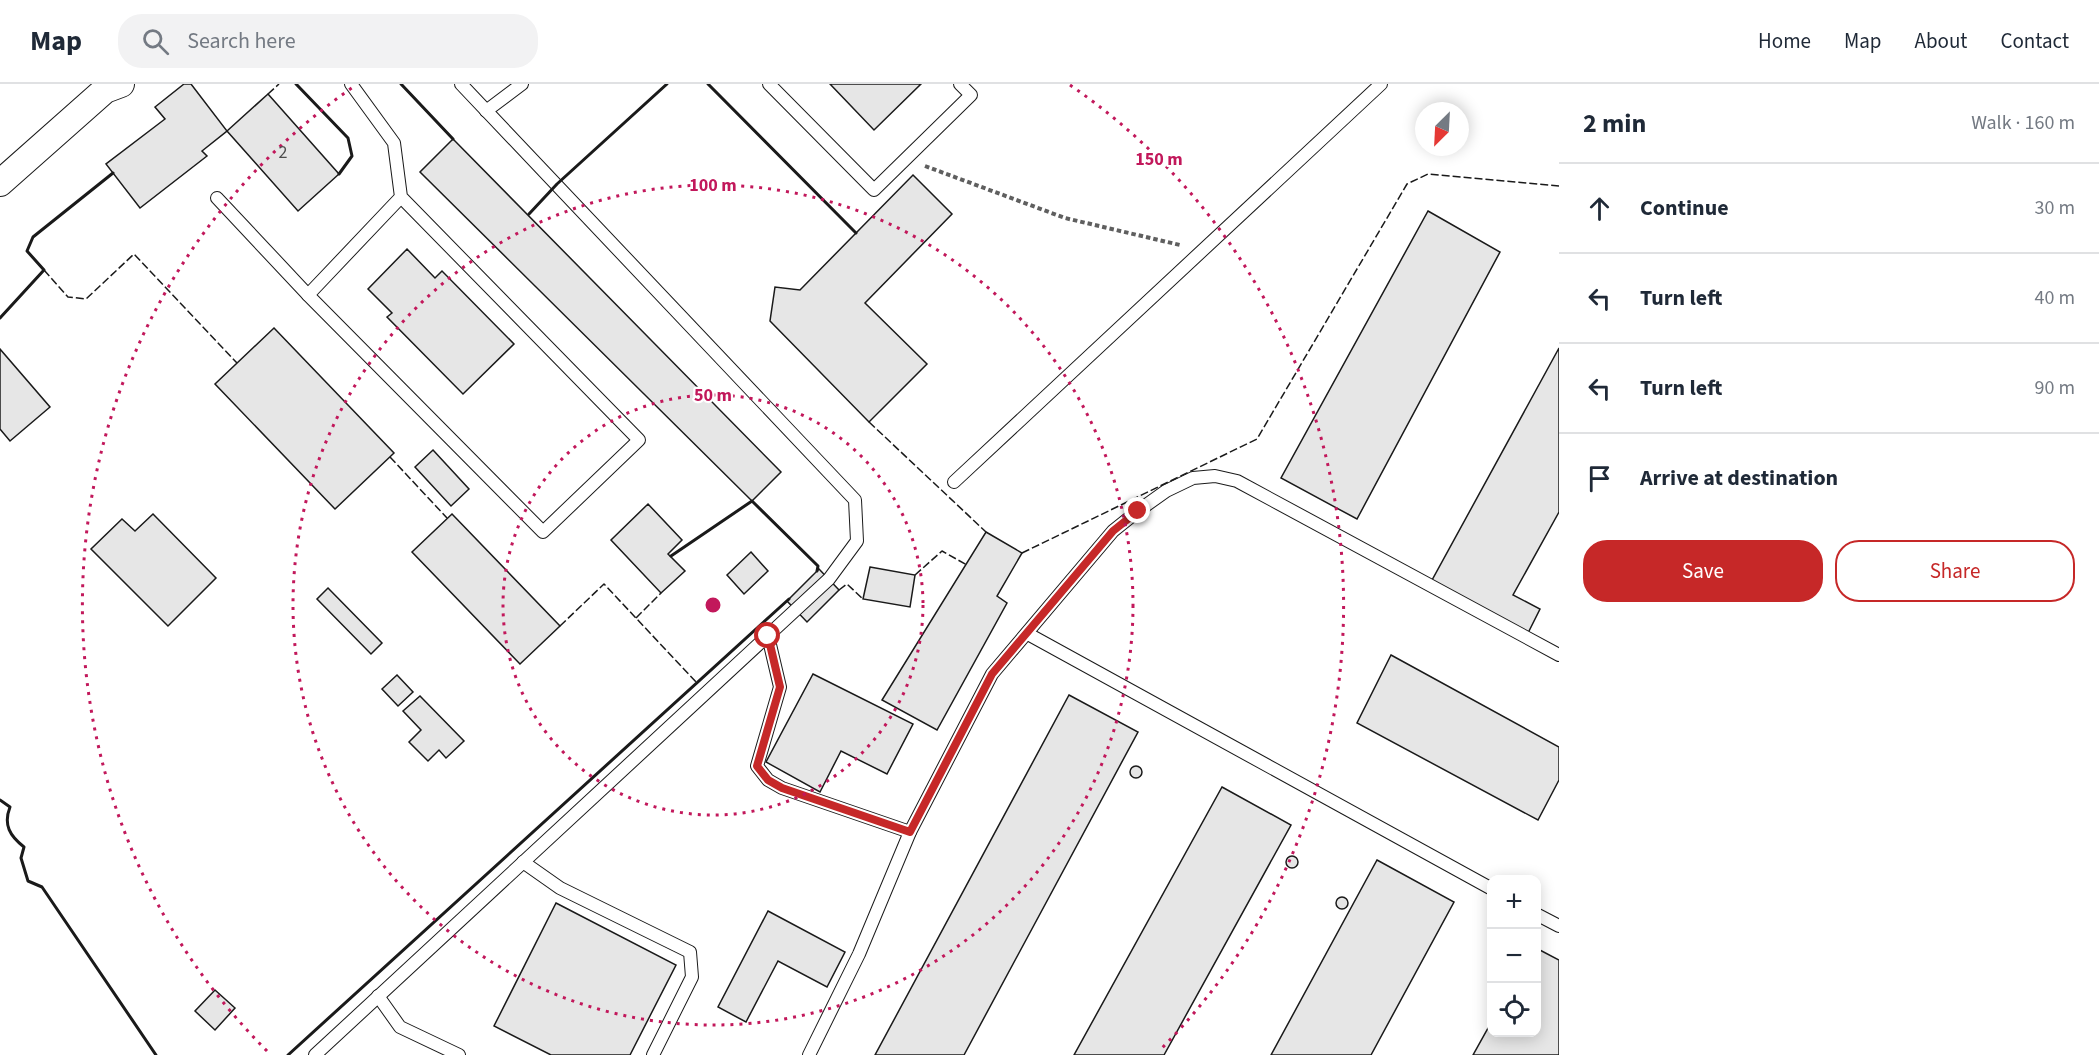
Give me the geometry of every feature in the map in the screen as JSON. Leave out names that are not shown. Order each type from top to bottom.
[{"type":"street","points":[[0,183],[110,86]]},
{"type":"lane","points":[[217,198],[308,295],[543,532],[639,440],[401,197],[394,143],[351,84]]},
{"type":"lane","points":[[315,1055],[829,579],[857,541],[855,500],[461,84]]},
{"type":"lane","points":[[486,111],[522,84]]},
{"type":"lane","points":[[769,84],[874,190],[971,95],[960,84]]},
{"type":"lane","points":[[954,482],[1381,84]]},
{"type":"lane","points":[[308,295],[401,197]]},
{"type":"lane","points":[[809,1055],[859,954],[910,832],[992,674],[1113,531],[1166,491],[1193,478],[1215,476],[1237,481],[1559,655]]},
{"type":"lane","points":[[1028,634],[1487,887]]},
{"type":"lane","points":[[768,636],[780,687],[757,766],[768,780],[782,788],[910,832]]},
{"type":"lane","points":[[523,862],[560,888],[690,952],[692,977],[652,1055]]},
{"type":"lane","points":[[1541,917],[1559,926]]},
{"type":"lane","points":[[378,996],[400,1027],[459,1055]]},
{"type":"path","points":[[907,160],[1065,218],[1177,243],[1196,257]]},
{"type":"building","points":[[184,84],[191,84],[227,131],[202,151],[207,156],[140,208],[106,164],[165,119],[155,107]]},
{"type":"building","points":[[830,84],[921,84],[874,130]]},
{"type":"building","points":[[268,94],[339,174],[298,211],[227,131]]},
{"type":"building","points":[[453,139],[781,472],[752,501],[420,172]]},
{"type":"building","points":[[913,175],[952,214],[865,303],[927,364],[869,422],[770,321],[775,287],[800,290]]},
{"type":"building","points":[[1428,211],[1500,252],[1357,519],[1281,478]]},
{"type":"building","points":[[407,249],[435,278],[442,271],[514,344],[463,394],[387,317],[392,313],[368,289]]},
{"type":"building","points":[[274,328],[394,453],[335,509],[215,384]]},
{"type":"building","points":[[1559,348],[1559,512],[1513,595],[1540,609],[1528,633],[1431,582]]},
{"type":"building","points":[[0,349],[50,407],[10,441],[0,429]]},
{"type":"building","points":[[433,450],[469,489],[451,506],[415,467]]},
{"type":"building","points":[[648,504],[682,540],[668,554],[685,571],[661,593],[611,540]]},
{"type":"building","points":[[153,514],[216,578],[168,626],[91,549],[122,519],[135,531]]},
{"type":"building","points":[[452,514],[560,626],[520,664],[412,552]]},
{"type":"building","points":[[986,532],[1022,553],[997,596],[1007,603],[937,730],[882,700]]},
{"type":"building","points":[[751,552],[768,571],[744,594],[727,575]]},
{"type":"building","points":[[870,567],[915,575],[910,607],[863,599]]},
{"type":"building","points":[[819,569],[839,590],[807,622],[787,601]]},
{"type":"building","points":[[328,588],[382,643],[371,654],[317,599]]},
{"type":"building","points":[[1391,655],[1559,747],[1559,780],[1538,820],[1357,723]]},
{"type":"building","points":[[813,674],[913,724],[887,774],[841,751],[820,792],[766,762]]},
{"type":"building","points":[[397,675],[413,692],[398,706],[382,689]]},
{"type":"building","points":[[1069,695],[1138,732],[964,1055],[875,1055]]},
{"type":"building","points":[[420,696],[464,741],[446,758],[439,750],[428,761],[409,742],[421,730],[403,711]]},
{"type":"building","points":[[1138,766],[1142,772],[1138,778],[1134,778],[1130,770]]},
{"type":"building","points":[[1222,787],[1291,825],[1164,1055],[1074,1055]]},
{"type":"building","points":[[1294,856],[1298,862],[1294,868],[1290,868],[1286,860]]},
{"type":"building","points":[[1377,860],[1454,902],[1371,1055],[1271,1055]]},
{"type":"building","points":[[1344,897],[1347,898],[1347,908],[1340,909],[1337,908],[1336,901],[1337,898]]},
{"type":"building","points":[[556,903],[676,965],[630,1055],[551,1055],[494,1026]]},
{"type":"building","points":[[768,911],[845,952],[827,987],[778,961],[746,1022],[718,1007]]},
{"type":"building","points":[[1541,951],[1559,960],[1559,1055],[1473,1055],[1487,1030],[1487,1037],[1541,1037]]},
{"type":"building","points":[[215,990],[235,1008],[215,1030],[195,1011]]},
{"type":"fence","points":[[268,94],[279,84]]},
{"type":"fence","points":[[1022,553],[1257,439],[1407,184],[1428,174],[1559,186]]},
{"type":"fence","points":[[44,270],[68,297],[86,299],[134,254],[237,363]]},
{"type":"fence","points":[[869,422],[986,532]]},
{"type":"fence","points":[[390,457],[447,518]]},
{"type":"fence","points":[[915,575],[942,551],[967,565]]},
{"type":"fence","points":[[560,626],[604,584],[697,683]]},
{"type":"fence","points":[[839,590],[847,584],[863,599]]},
{"type":"fence","points":[[636,618],[661,593]]},
{"type":"wall","points":[[296,84],[348,138],[352,156],[339,174]]},
{"type":"wall","points":[[401,84],[453,139]]},
{"type":"wall","points":[[529,214],[557,184],[667,84]]},
{"type":"wall","points":[[708,84],[856,233]]},
{"type":"wall","points":[[0,318],[44,270],[27,251],[33,237],[113,173]]},
{"type":"wall","points":[[671,556],[752,501],[818,566],[817,571]]},
{"type":"wall","points":[[288,1055],[789,599]]},
{"type":"wall","points":[[0,800],[10,807],[7,819],[9,830],[24,847],[21,858],[28,881],[42,887],[156,1055]]},
{"type":"route","points":[[768,636],[780,687],[757,766],[768,780],[782,788],[910,832],[992,674],[1113,531],[1138,511]]}]
